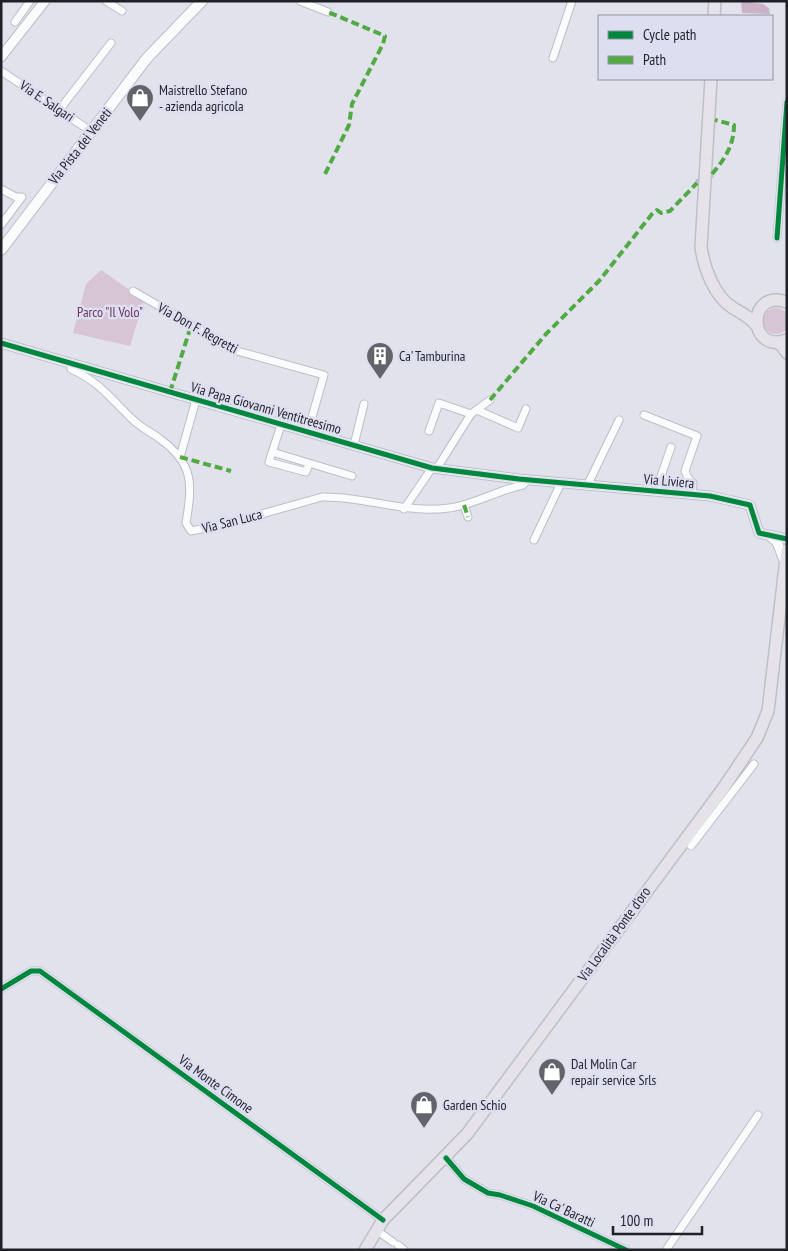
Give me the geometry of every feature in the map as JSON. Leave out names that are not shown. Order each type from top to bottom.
[{"type":"main road","name":"Via Pista dei Veneti","points":[[1,250],[147,58],[202,1]]},
{"type":"main road","points":[[714,15],[715,1]]},
{"type":"main road","points":[[711,80],[701,248],[703,261],[711,280],[724,300],[757,326],[764,337],[781,341],[787,354]]},
{"type":"main road","points":[[740,311],[762,307],[776,300],[787,302]]},
{"type":"main road","points":[[757,326],[757,314],[762,307]]},
{"type":"main road","name":"Via Località Ponte d'oro","points":[[365,1250],[383,1220],[446,1158],[467,1134],[722,790],[757,738],[768,711],[786,556]]},
{"type":"street","points":[[15,22],[30,1]]},
{"type":"street","points":[[1,57],[45,1]]},
{"type":"street","points":[[106,1],[122,11]]},
{"type":"street","points":[[300,1],[328,12]]},
{"type":"street","points":[[554,58],[572,1]]},
{"type":"street","points":[[60,109],[111,43]]},
{"type":"street","name":"Via E. Salgari","points":[[1,71],[92,132]]},
{"type":"street","points":[[777,238],[787,102]]},
{"type":"street","points":[[1,189],[22,197],[1,225]]},
{"type":"street","name":"Via Don F. Regretti","points":[[133,291],[237,352],[324,375],[308,431]]},
{"type":"street","name":"Via Papa Giovanni Ventitreesimo","points":[[1,343],[434,468],[527,480]]},
{"type":"street","name":"Via San Luca","points":[[71,364],[71,369],[84,375],[107,392],[134,421],[161,440],[180,457],[191,486],[186,523],[191,531],[226,524],[322,497],[338,496],[404,509],[440,509],[464,505],[487,495],[523,485],[527,480]]},
{"type":"street","name":"Via Papa Giovanni Ventitreesimo","points":[[180,457],[196,400]]},
{"type":"street","points":[[404,509],[474,412],[490,400]]},
{"type":"street","points":[[429,431],[439,403],[474,412],[518,428],[526,409]]},
{"type":"street","name":"Via Papa Giovanni Ventitreesimo","points":[[354,445],[364,404]]},
{"type":"street","name":"Via Liviera","points":[[644,415],[697,436],[685,470],[688,478],[693,483],[692,494]]},
{"type":"street","points":[[587,486],[619,420]]},
{"type":"street","points":[[281,425],[272,452],[352,476]]},
{"type":"street","name":"Via Liviera","points":[[656,490],[670,446]]},
{"type":"street","name":"Via Liviera","points":[[527,480],[692,494],[750,505],[759,533],[771,537],[777,542],[786,556]]},
{"type":"street","points":[[534,540],[562,483]]},
{"type":"street","points":[[464,505],[468,517]]},
{"type":"street","points":[[771,537],[787,539]]},
{"type":"street","points":[[691,846],[754,764]]},
{"type":"street","name":"Via Monte Cimone","points":[[1,988],[35,970],[40,971],[383,1220]]},
{"type":"street","points":[[666,1250],[758,1115]]},
{"type":"street","name":"Via Ca' Baratti","points":[[446,1158],[464,1179],[488,1193],[533,1206],[626,1250]]},
{"type":"street","points":[[376,1230],[399,1246]]},
{"type":"green space","name":"Parco \"Il Volo\"","points":[[101,270],[144,300],[130,346],[73,333],[86,284]]},
{"type":"green space","points":[[776,308],[785,312],[789,321],[785,330],[776,334],[767,330],[763,321],[767,312]]},
{"type":"shaded area","points":[[741,1],[763,4],[769,8],[770,14],[742,13]]},
{"type":"tunnel","points":[[697,183],[712,174]]},
{"type":"marked path","points":[[325,174],[349,125],[352,104],[383,44],[385,36],[328,12]]},
{"type":"marked path","points":[[712,174],[728,151],[734,132],[734,125],[715,120]]},
{"type":"marked path","points":[[490,400],[546,334],[599,281],[652,214],[657,210],[661,213],[670,211],[697,183]]},
{"type":"marked path","points":[[170,392],[191,326]]},
{"type":"marked path","points":[[180,457],[231,471]]},
{"type":"marked path","points":[[464,505],[468,517]]},
{"type":"cycle path","points":[[777,238],[787,102]]},
{"type":"cycle path","points":[[1,343],[432,468],[519,479],[710,496],[750,505],[759,533],[787,539]]},
{"type":"cycle path","points":[[1,989],[31,971],[40,971],[383,1220]]},
{"type":"cycle path","points":[[446,1158],[464,1179],[488,1193],[533,1206],[626,1250]]},
{"type":"place","name":"Maistrello Stefano - azienda agricola","points":[[140,122]]},
{"type":"place","name":"Ca' Tamburina","points":[[380,380]]},
{"type":"place","name":"Dal Molin Car repair service Srls","points":[[552,1096]]},
{"type":"place","name":"Garden Schio","points":[[424,1129]]}]
